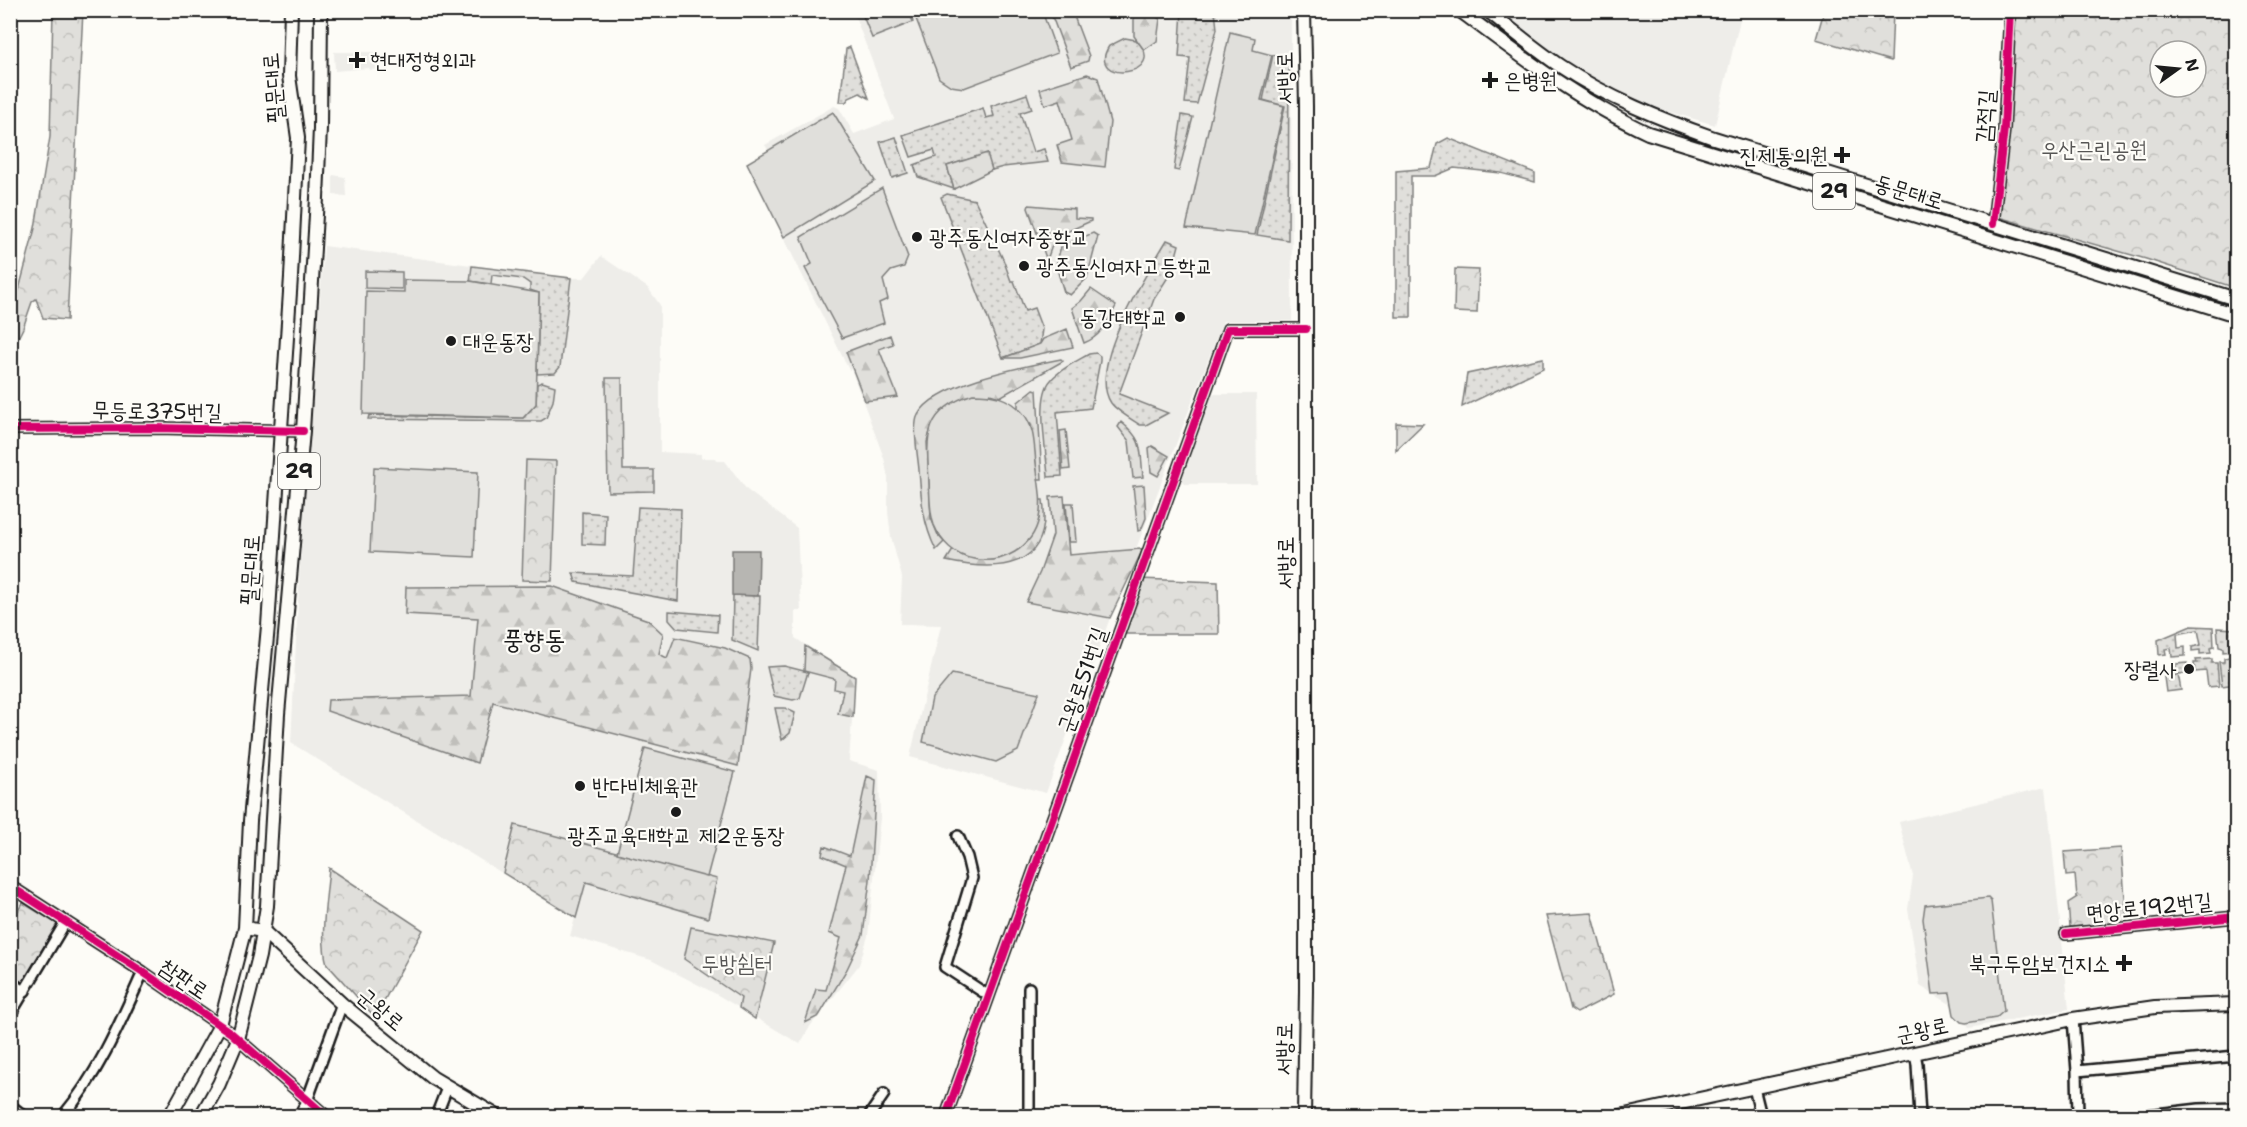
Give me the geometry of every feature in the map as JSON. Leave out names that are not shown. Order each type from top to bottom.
[{"type":"main road","name":"필문대로","points":[[170,1116],[220,1025],[245,928],[250,821],[268,626],[298,138],[289,76],[291,10]]},
{"type":"main road","name":"필문대로","points":[[201,1116],[219,1084],[238,1039],[263,931],[268,887],[278,714],[303,431],[320,128],[321,10]]},
{"type":"main road","name":"서방로","points":[[1304,10],[1306,106],[1304,1116]]},
{"type":"main road","name":"동문대로","points":[[1459,10],[1562,85],[1648,133],[2236,315]]},
{"type":"main road","name":"동문대로","points":[[1486,10],[1560,66],[1631,106],[1665,121],[2236,299]]},
{"type":"main road","points":[[245,928],[263,931]]},
{"type":"main road","name":"군왕로","points":[[263,931],[342,1004],[447,1088],[497,1116]]},
{"type":"main road","name":"군왕로","points":[[1620,1116],[2073,1019],[2155,1007],[2236,1004]]},
{"type":"street","name":"감적길","points":[[1993,224],[2004,129],[2010,10]]},
{"type":"street","name":"군왕로51번길","points":[[946,1116],[1228,329],[1306,329]]},
{"type":"street","name":"무등로375번길","points":[[10,429],[156,428],[303,431]]},
{"type":"street","points":[[958,836],[967,856],[972,878],[945,967],[989,996]]},
{"type":"street","name":"참판로","points":[[10,886],[220,1025],[326,1116]]},
{"type":"street","name":"면앙로192번길","points":[[2066,934],[2236,916]]},
{"type":"street","points":[[10,1015],[65,923]]},
{"type":"street","points":[[63,1116],[85,1088],[106,1052],[143,972]]},
{"type":"street","points":[[10,982],[25,991]]},
{"type":"street","points":[[1029,988],[1029,1116]]},
{"type":"street","points":[[299,1116],[307,1101],[342,1004]]},
{"type":"street","points":[[2073,1019],[2078,1116]]},
{"type":"street","points":[[1915,1053],[1920,1116]]},
{"type":"street","points":[[2077,1071],[2236,1056]]},
{"type":"street","points":[[436,1116],[447,1088]]},
{"type":"street","points":[[1754,1088],[1761,1116]]},
{"type":"street","points":[[869,1116],[884,1094]]},
{"type":"street","points":[[10,1105],[24,1116]]},
{"type":"street","points":[[2139,1116],[2199,1109],[2236,1108]]},
{"type":"shaded area","name":"동강대학교","points":[[853,11],[1291,11],[1292,321],[1223,321],[1131,562],[1040,572],[1027,602],[1110,618],[1046,793],[910,757],[941,625],[900,624],[902,577],[891,537],[888,478],[884,458],[851,369],[849,370],[747,163],[768,150],[765,145],[834,106],[839,108],[854,134],[894,119]]},
{"type":"shaded area","points":[[1493,11],[1742,11],[1715,125],[1639,103],[1576,68]]},
{"type":"shaded area","name":"현대정형외과","points":[[334,52],[380,52],[381,69],[335,71]]},
{"type":"shaded area","points":[[333,175],[345,177],[346,196],[333,195]]},
{"type":"shaded area","points":[[324,246],[571,278],[584,278],[601,256],[648,288],[660,305],[660,452],[701,454],[701,458],[716,458],[717,461],[725,461],[747,490],[797,528],[801,611],[795,611],[795,638],[855,677],[849,761],[879,770],[880,818],[868,936],[859,965],[811,1025],[800,1044],[716,994],[651,960],[570,936],[575,918],[291,743],[300,562]]},
{"type":"shaded area","points":[[1211,394],[1256,394],[1257,484],[1184,484],[1179,477]]},
{"type":"shaded area","points":[[732,550],[759,550],[758,596],[732,595]]},
{"type":"shaded area","points":[[2046,787],[2069,1009],[1969,1028],[1952,1005],[1920,986],[1908,909],[1913,876],[1899,822]]},
{"type":"green space","points":[[53,11],[83,11],[67,320],[43,318],[36,299],[32,302],[11,352],[11,314],[35,228],[50,137]]},
{"type":"green space","points":[[861,11],[909,11],[913,22],[872,38]]},
{"type":"green space","points":[[913,11],[1042,11],[1057,53],[964,88],[951,86],[939,78]]},
{"type":"green space","points":[[1050,11],[1072,11],[1089,56],[1088,61],[1071,67]]},
{"type":"green space","points":[[1134,11],[1150,11],[1160,19],[1157,41],[1144,50],[1134,36]]},
{"type":"green space","points":[[1182,11],[1215,11],[1217,29],[1197,104],[1185,103],[1190,58],[1179,57]]},
{"type":"green space","points":[[1824,11],[1893,11],[1891,61],[1816,39]]},
{"type":"green space","name":"우산근린공원","points":[[2013,11],[2236,11],[2236,288],[2146,259],[1998,217]]},
{"type":"green space","points":[[1230,32],[1255,38],[1253,50],[1272,55],[1261,100],[1284,106],[1255,235],[1186,228]]},
{"type":"green space","points":[[1125,38],[1136,40],[1144,52],[1144,62],[1127,72],[1116,71],[1108,67],[1104,59],[1109,46]]},
{"type":"green space","points":[[850,47],[869,98],[860,93],[846,102],[840,102],[846,49]]},
{"type":"green space","points":[[1273,55],[1289,57],[1288,240],[1257,235],[1285,106],[1263,100]]},
{"type":"green space","points":[[1087,74],[1098,78],[1110,122],[1105,167],[1062,162],[1057,145],[1072,140],[1060,100],[1045,105],[1040,89]]},
{"type":"green space","points":[[1027,94],[1032,109],[1020,113],[1033,152],[1044,149],[1048,162],[992,170],[986,154],[947,166],[954,189],[918,177],[914,165],[936,157],[934,150],[911,157],[903,135],[983,108],[986,118],[994,116],[991,106]]},
{"type":"green space","points":[[833,112],[875,181],[784,237],[747,163]]},
{"type":"green space","points":[[1182,115],[1193,117],[1179,171],[1174,170]]},
{"type":"green space","points":[[896,137],[908,173],[892,178],[880,142]]},
{"type":"green space","points":[[1448,138],[1535,173],[1535,182],[1501,173],[1454,168],[1435,176],[1411,176],[1411,317],[1396,317],[1396,171],[1431,168],[1437,144]]},
{"type":"green space","points":[[987,153],[992,170],[954,189],[947,166]]},
{"type":"green space","points":[[882,188],[908,257],[904,267],[891,271],[883,280],[888,299],[879,303],[884,323],[842,338],[805,268],[812,264],[801,237]]},
{"type":"green space","points":[[947,194],[975,200],[1011,281],[1014,281],[1025,311],[1034,308],[1042,329],[1040,344],[1003,358],[941,197]]},
{"type":"green space","points":[[1029,205],[1075,209],[1075,218],[1091,219],[1091,221],[1055,237],[1046,258],[1028,208]]},
{"type":"green space","points":[[1093,233],[1098,236],[1087,278],[1070,295],[1064,292],[1056,266],[1061,246]]},
{"type":"green space","points":[[1167,240],[1179,245],[1172,271],[1154,299],[1119,394],[1168,413],[1146,425],[1140,425],[1111,403],[1105,387],[1107,366],[1122,320]]},
{"type":"green space","points":[[472,266],[571,278],[560,367],[555,373],[537,374],[539,293],[530,290],[530,284],[523,279],[492,275],[491,284],[470,281]]},
{"type":"green space","points":[[1455,269],[1479,270],[1477,313],[1454,312]]},
{"type":"green space","points":[[365,271],[402,272],[402,289],[365,288]]},
{"type":"green space","name":"대운동장","points":[[404,280],[470,281],[539,293],[536,404],[523,418],[363,414],[366,291],[404,292]]},
{"type":"green space","points":[[1091,289],[1116,306],[1099,333],[1084,343],[1072,308]]},
{"type":"green space","points":[[1067,329],[1073,347],[1020,358],[1003,358],[1040,344],[1043,339]]},
{"type":"green space","points":[[890,335],[893,344],[879,349],[898,397],[865,401],[846,352]]},
{"type":"green space","points":[[1096,353],[1100,356],[1100,361],[1091,408],[1057,412],[1062,476],[1048,477],[1043,412],[1046,388],[1051,380],[1064,369],[1089,354]]},
{"type":"green space","points":[[1543,358],[1543,368],[1462,407],[1467,374]]},
{"type":"green space","points":[[1061,359],[1063,361],[1000,397],[990,394],[942,411],[932,425],[927,442],[931,518],[938,535],[944,542],[936,550],[925,521],[922,501],[915,434],[918,415],[928,403],[943,393],[962,385],[1005,371]]},
{"type":"green space","points":[[606,378],[622,378],[623,470],[654,470],[654,491],[608,492]]},
{"type":"green space","points":[[542,382],[555,386],[553,401],[546,418],[541,421],[368,419],[369,415],[523,418],[536,404],[537,384]]},
{"type":"green space","points":[[1034,389],[1037,390],[1042,479],[1038,479],[1031,425],[1018,408],[1018,402]]},
{"type":"green space","points":[[973,394],[999,397],[1017,407],[1029,423],[1034,443],[1040,491],[1039,518],[1036,529],[1023,546],[1015,552],[995,559],[974,559],[955,551],[937,531],[930,509],[928,450],[932,426],[945,408]]},
{"type":"green space","points":[[1121,422],[1134,434],[1140,446],[1143,477],[1133,478],[1129,441],[1118,427]]},
{"type":"green space","points":[[1396,423],[1423,424],[1396,450]]},
{"type":"green space","points":[[1066,430],[1070,469],[1063,470],[1060,431]]},
{"type":"green space","points":[[1152,446],[1169,456],[1158,476],[1151,472],[1149,448]]},
{"type":"green space","points":[[526,460],[556,461],[552,581],[522,580]]},
{"type":"green space","points":[[374,467],[478,472],[474,557],[370,552]]},
{"type":"green space","points":[[1144,485],[1146,518],[1141,530],[1138,531],[1133,486]]},
{"type":"green space","points":[[1064,496],[1069,555],[1140,549],[1142,551],[1110,618],[1026,602],[1053,535],[1050,497]]},
{"type":"green space","points":[[1040,500],[1043,500],[1044,523],[1039,541],[1030,553],[1017,561],[1002,565],[984,566],[946,561],[953,550],[967,558],[1039,519]]},
{"type":"green space","points":[[1066,503],[1073,503],[1076,542],[1069,542]]},
{"type":"green space","points":[[638,507],[681,509],[678,601],[576,582],[573,573],[633,576]]},
{"type":"green space","points":[[582,512],[606,514],[605,545],[582,544]]},
{"type":"green space","points":[[1139,579],[1218,582],[1219,634],[1117,634]]},
{"type":"green space","points":[[552,586],[648,620],[663,634],[659,654],[667,658],[675,637],[725,648],[750,659],[751,669],[738,766],[493,702],[477,763],[327,711],[328,700],[471,696],[478,618],[405,614],[406,587]]},
{"type":"green space","points":[[733,595],[760,596],[758,651],[732,640]]},
{"type":"green space","points":[[669,611],[718,615],[717,632],[677,628],[669,619]]},
{"type":"green space","points":[[2191,626],[2213,627],[2214,647],[2210,648],[2211,653],[2200,654],[2200,650],[2192,651],[2192,647],[2201,645],[2198,630],[2177,634],[2178,648],[2185,647],[2185,656],[2172,657],[2171,648],[2165,649],[2166,654],[2159,655],[2158,640]]},
{"type":"green space","points":[[2217,628],[2236,629],[2234,651],[2223,652],[2223,648],[2219,647]]},
{"type":"green space","points":[[805,646],[855,677],[853,717],[838,714],[843,691],[834,689],[835,679],[804,671]]},
{"type":"green space","points":[[2234,656],[2236,684],[2222,686],[2219,662],[2224,662],[2224,658]]},
{"type":"green space","points":[[2212,659],[2212,663],[2217,663],[2219,686],[2208,687],[2206,671],[2195,672],[2194,663],[2197,663],[2196,660]]},
{"type":"green space","points":[[2187,663],[2189,673],[2178,674],[2181,690],[2166,692],[2164,677],[2176,675],[2176,664]]},
{"type":"green space","points":[[784,666],[808,672],[800,698],[793,700],[774,696],[767,667]]},
{"type":"green space","points":[[952,674],[1039,693],[1018,751],[996,762],[923,742],[932,698]]},
{"type":"green space","points":[[775,708],[785,708],[795,713],[790,733],[782,740]]},
{"type":"green space","name":"광주교육대학교 제2운동장","points":[[645,748],[735,772],[707,877],[617,853]]},
{"type":"green space","points":[[867,776],[876,780],[870,880],[863,935],[847,969],[819,1016],[805,1023],[816,989],[826,990],[841,938],[829,933],[846,865],[822,855],[824,846],[850,856]]},
{"type":"green space","points":[[515,825],[717,879],[708,918],[586,882],[576,918],[503,873]]},
{"type":"green space","points":[[2121,848],[2127,923],[2070,927],[2068,903],[2077,897],[2075,875],[2066,876],[2064,852]]},
{"type":"green space","points":[[329,868],[423,930],[375,1017],[327,964],[324,930]]},
{"type":"green space","points":[[1988,898],[1991,901],[2004,1011],[1996,1018],[1966,1023],[1961,1022],[1954,1015],[1950,993],[1933,994],[1923,919],[1925,905]]},
{"type":"green space","points":[[23,903],[59,925],[23,984],[11,977],[10,921]]},
{"type":"green space","points":[[1592,913],[1614,994],[1577,1013],[1571,1009],[1546,916]]},
{"type":"green space","name":"두방쉼터","points":[[691,927],[774,943],[755,1019],[739,1008],[741,998],[684,959]]},
{"type":"cycle path","points":[[1993,224],[2004,129],[2010,10]]},
{"type":"cycle path","points":[[946,1116],[1228,329],[1306,329]]},
{"type":"cycle path","points":[[10,429],[156,428],[303,431]]},
{"type":"cycle path","points":[[10,886],[143,972],[231,1033],[326,1116]]},
{"type":"cycle path","points":[[2066,934],[2236,917]]},
{"type":"place","name":"현대정형외과","points":[[357,60]]},
{"type":"place","name":"은병원","points":[[1490,80]]},
{"type":"place","name":"진제통의원","points":[[1842,155]]},
{"type":"place","name":"광주동신여자중학교","points":[[917,237]]},
{"type":"place","name":"광주동신여자고등학교","points":[[1024,266]]},
{"type":"place","name":"동강대학교","points":[[1180,317]]},
{"type":"place","name":"대운동장","points":[[451,341]]},
{"type":"place","name":"장렬사","points":[[2189,669]]},
{"type":"place","name":"반다비체육관","points":[[580,786]]},
{"type":"place","name":"광주교육대학교 제2운동장","points":[[676,812]]},
{"type":"place","name":"북구두암보건지소","points":[[2124,963]]},
{"type":"district","name":"풍향동","points":[[534,638]]}]
